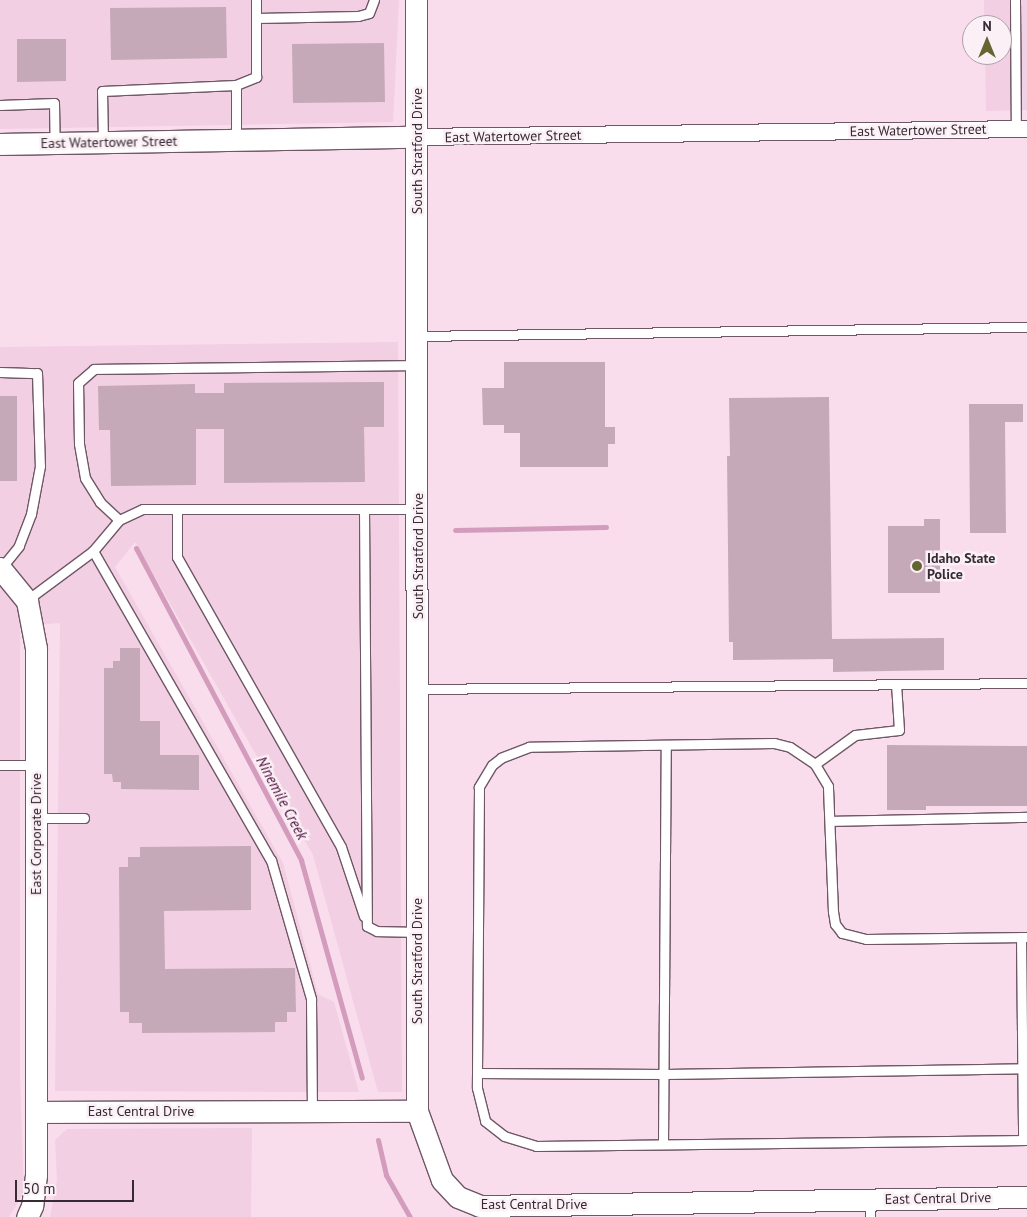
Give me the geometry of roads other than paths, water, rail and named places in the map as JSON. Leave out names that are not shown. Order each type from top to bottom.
[{"type":"street","name":"South Stratford Drive","points":[[416,0],[418,510],[417,1111]]},
{"type":"street","name":"East Watertower Street","points":[[0,144],[1021,129]]},
{"type":"street","name":"East Corporate Drive","points":[[0,568],[27,600],[36,648],[37,1112],[36,1175],[32,1206],[27,1217]]},
{"type":"street","name":"East Central Drive","points":[[37,1112],[417,1111],[442,1180],[458,1197],[480,1206],[870,1208],[1027,1197]]},
{"type":"lane","points":[[103,142],[102,91],[236,85],[256,76],[256,0]]},
{"type":"lane","points":[[256,18],[358,16],[369,13],[374,0]]},
{"type":"lane","points":[[1015,0],[1021,129]]},
{"type":"lane","points":[[236,85],[236,140]]},
{"type":"lane","points":[[0,105],[54,103],[55,143]]},
{"type":"lane","points":[[417,336],[1027,327]]},
{"type":"lane","points":[[119,520],[100,502],[85,478],[79,444],[78,383],[94,369],[417,365]]},
{"type":"lane","points":[[0,372],[37,373],[40,466],[31,514],[22,538],[0,568]]},
{"type":"lane","points":[[27,600],[93,551],[119,520],[143,509],[418,510]]},
{"type":"lane","points":[[177,509],[177,557],[341,847],[368,926],[377,931],[418,932]]},
{"type":"lane","points":[[364,509],[368,926]]},
{"type":"lane","points":[[93,551],[271,860],[311,999],[312,1110]]},
{"type":"lane","points":[[417,690],[1027,683]]},
{"type":"lane","points":[[815,764],[855,735],[899,730],[896,684]]},
{"type":"lane","points":[[774,744],[790,747],[815,764],[828,786],[833,912],[835,924],[842,934],[866,939],[1024,937],[1025,1140],[536,1146],[518,1142],[504,1136],[485,1121],[480,1106],[477,1074],[477,798],[485,775],[501,758],[529,747],[666,745],[774,744]]},
{"type":"lane","points":[[663,1144],[666,745]]},
{"type":"lane","points":[[0,765],[36,765]]},
{"type":"lane","points":[[830,821],[1027,817]]},
{"type":"lane","points":[[36,818],[84,818]]},
{"type":"lane","points":[[477,1074],[665,1074],[1025,1068]]},
{"type":"waterway","points":[[455,530],[606,527]]},
{"type":"waterway","name":"Ninemile Creek","points":[[136,548],[301,860],[362,1078]]},
{"type":"waterway","name":"Ninemile Creek","points":[[378,1140],[386,1175],[410,1217]]},
{"type":"place","name":"Idaho State Police","points":[[917,566]]}]
